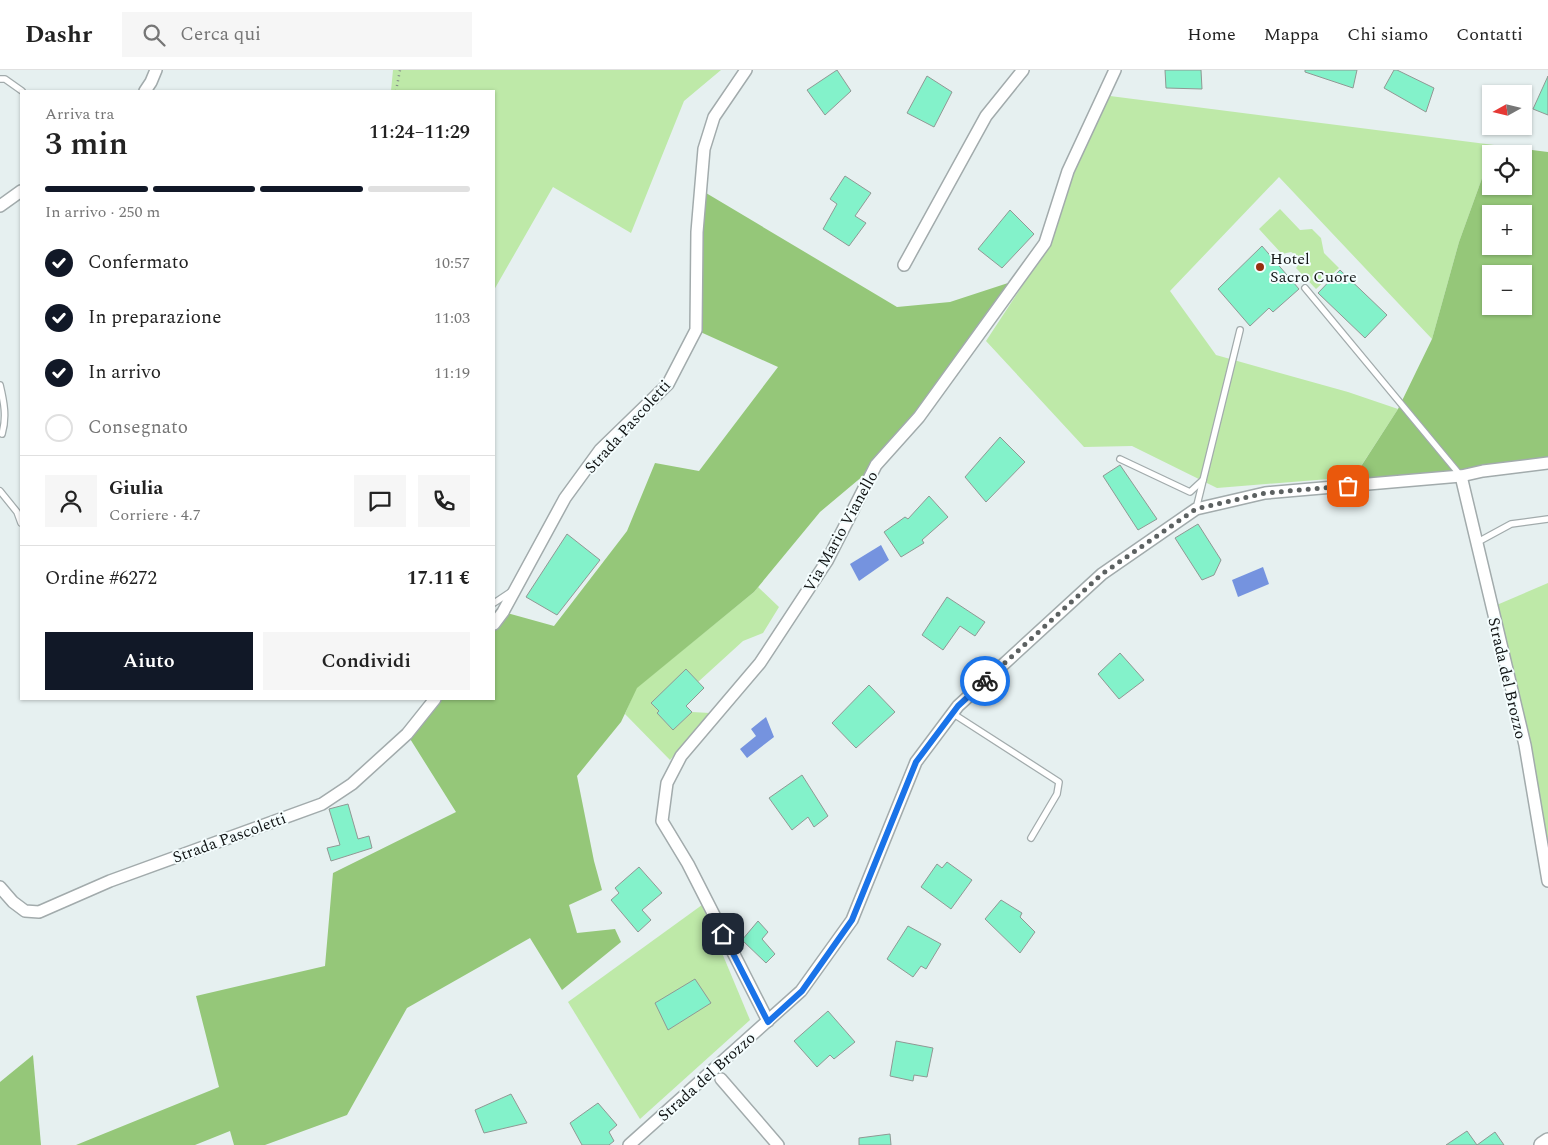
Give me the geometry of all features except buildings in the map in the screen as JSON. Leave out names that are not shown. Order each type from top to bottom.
[{"type":"main road","points":[[1542,1145],[1548,1141]]},
{"type":"street","points":[[146,90],[156,70]]},
{"type":"street","name":"Strada Pascoletti","points":[[495,623],[503,612],[565,498],[600,450],[668,384],[696,330],[697,232],[704,149],[714,117],[746,70]]},
{"type":"street","points":[[904,265],[986,116],[1023,70]]},
{"type":"street","name":"Via Mario Vianello","points":[[768,1022],[688,864],[662,821],[668,783],[681,756],[760,663],[827,561],[876,465],[919,417],[1045,243],[1068,171],[1115,70]]},
{"type":"street","points":[[0,206],[20,192]]},
{"type":"street","name":"Strada del Brozzo","points":[[629,1145],[802,991],[852,920],[916,762],[958,706],[1102,574],[1196,509],[1265,493],[1461,476],[1482,471],[1548,463]]},
{"type":"street","name":"Strada del Brozzo","points":[[1461,476],[1525,745],[1547,866],[1548,881]]},
{"type":"street","name":"Strada Pascoletti","points":[[0,887],[13,902],[25,911],[38,912],[110,882],[322,804],[352,784],[400,740],[434,700]]},
{"type":"street","points":[[721,1079],[778,1145]]},
{"type":"lane","points":[[0,79],[4,79],[20,90]]},
{"type":"lane","points":[[1305,288],[1461,476]]},
{"type":"lane","points":[[1196,509],[1240,330]]},
{"type":"lane","points":[[0,385],[5,408],[5,422],[2,434]]},
{"type":"lane","points":[[1120,459],[1190,492],[1204,478]]},
{"type":"lane","points":[[0,491],[17,512],[20,520]]},
{"type":"lane","points":[[1476,543],[1511,524],[1548,519]]},
{"type":"lane","points":[[495,602],[516,588]]},
{"type":"lane","points":[[952,713],[1059,782],[1057,794],[1031,838]]},
{"type":"path","points":[[396,90],[400,70]]},
{"type":"green space","points":[[393,70],[721,70],[684,101],[631,233],[553,187],[495,288],[495,90],[391,90]]},
{"type":"green space","points":[[1110,96],[1494,145],[1482,145],[1482,178],[1459,242],[1432,339],[1279,177],[1170,291],[1216,355],[1348,392],[1398,409],[1354,477],[1217,488],[1132,446],[1084,447],[986,341],[1049,245],[1072,174]]},
{"type":"green space","points":[[1532,150],[1548,152],[1548,463],[1349,485],[1398,409],[1432,339],[1459,242],[1482,178],[1482,195],[1532,195]]},
{"type":"green space","points":[[701,190],[897,307],[950,302],[1020,279],[876,465],[820,512],[754,592],[637,688],[621,722],[577,776],[594,861],[602,890],[569,905],[577,933],[615,929],[621,942],[562,990],[530,938],[407,1008],[347,1115],[265,1145],[234,1145],[230,1131],[195,1145],[76,1145],[219,1087],[196,996],[325,966],[333,873],[456,812],[407,734],[434,700],[495,700],[495,623],[503,612],[554,626],[627,531],[655,463],[699,471],[778,367],[696,330]]},
{"type":"green space","points":[[1280,209],[1300,230],[1312,229],[1321,238],[1324,253],[1339,268],[1316,289],[1296,268],[1299,264],[1298,256],[1291,252],[1282,254],[1259,229]]},
{"type":"green space","points":[[1548,583],[1548,865],[1492,607]]},
{"type":"green space","points":[[758,587],[779,607],[763,633],[743,641],[698,682],[686,669],[657,713],[673,730],[692,712],[710,713],[670,760],[625,714],[636,688]]},
{"type":"green space","points":[[702,905],[750,1020],[640,1119],[568,1002]]},
{"type":"green space","points":[[33,1055],[41,1145],[0,1145],[0,1082]]},
{"type":"water","points":[[881,545],[889,560],[859,581],[850,564]]},
{"type":"water","points":[[1263,567],[1269,584],[1238,597],[1232,580]]},
{"type":"water","points":[[766,717],[774,737],[747,758],[740,749],[756,736],[751,729]]},
{"type":"way so far","points":[[985,681],[1102,574],[1196,509],[1265,493],[1348,486]]},
{"type":"place","name":"Hotel Sacro Cuore","points":[[1260,267]]},
{"type":"route","points":[[723,934],[768,1022],[802,991],[852,920],[916,762],[958,706],[985,681]]}]
